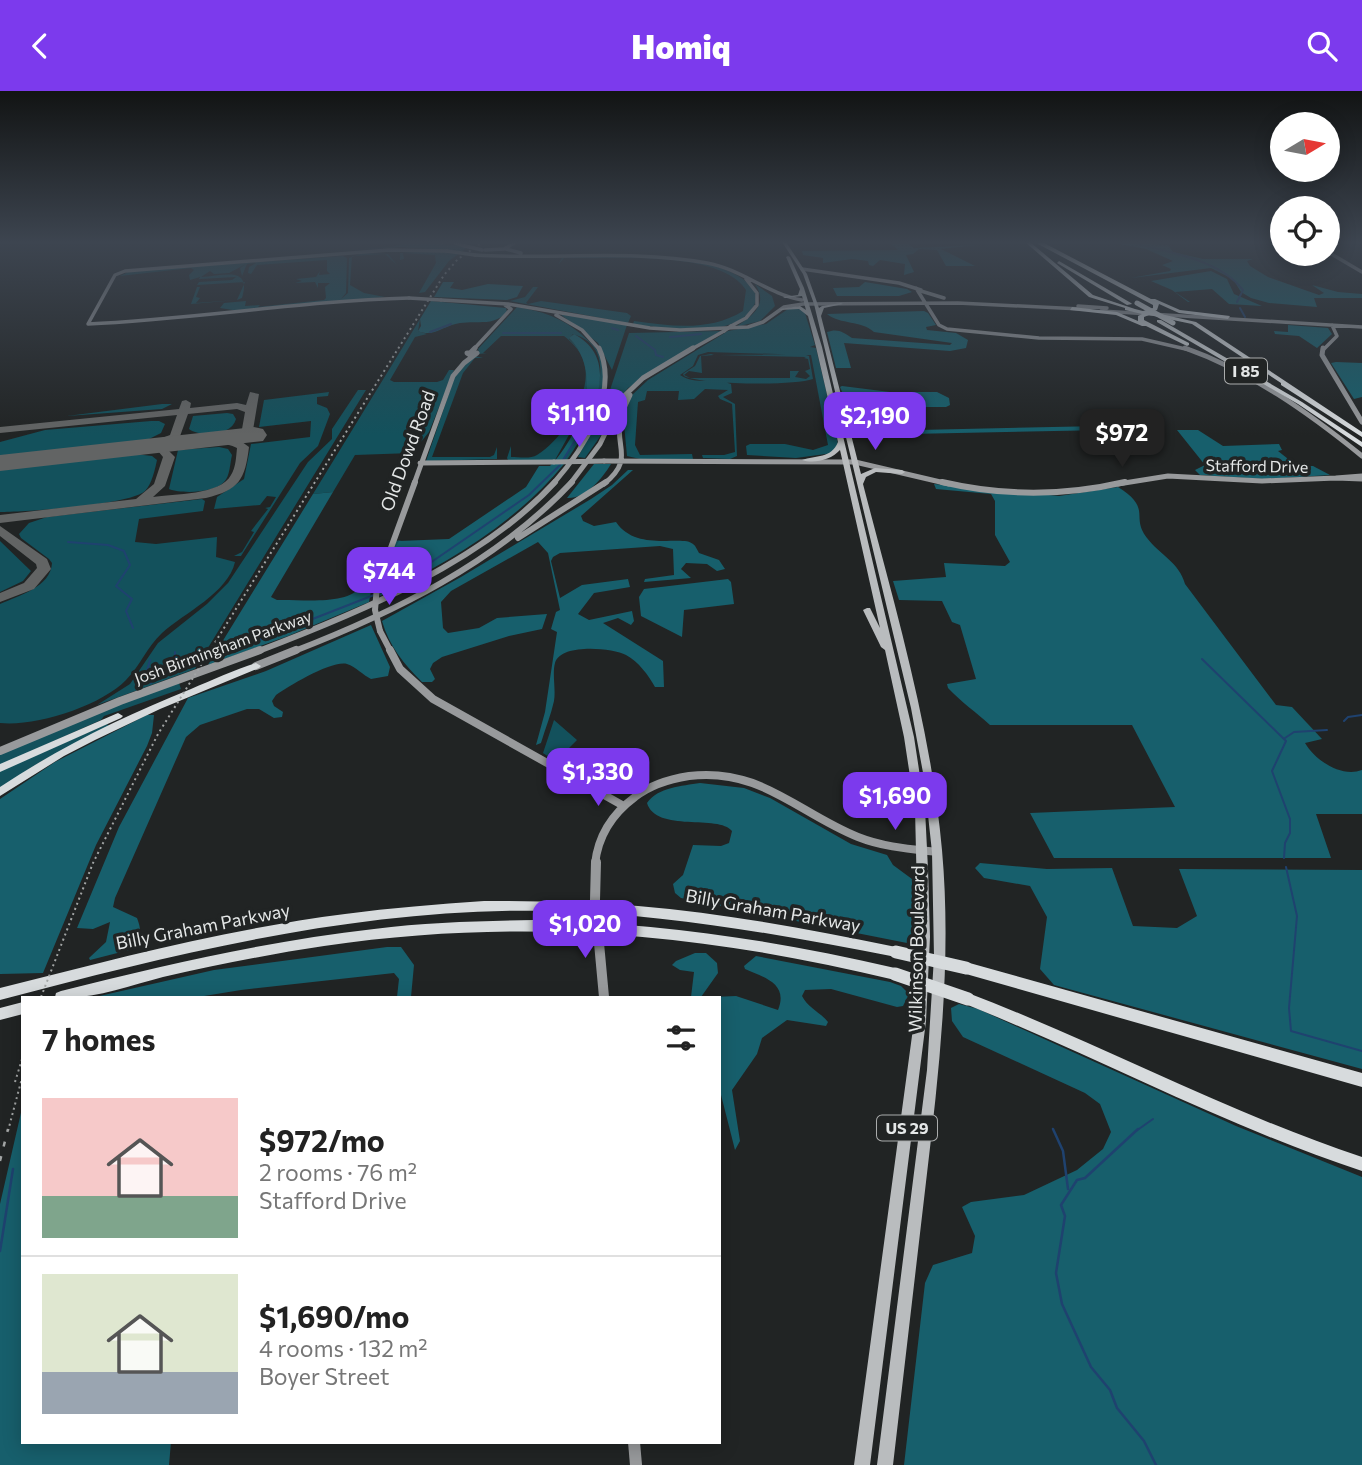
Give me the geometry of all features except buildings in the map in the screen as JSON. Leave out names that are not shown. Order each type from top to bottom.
[{"type":"highway","points":[[1071,307],[1077,306]]},
{"type":"highway","points":[[1120,306],[1169,314]]},
{"type":"highway","name":"I 85","points":[[1124,306],[1150,313],[1324,418],[1362,445]]},
{"type":"highway","name":"I 85","points":[[1143,306],[1314,402],[1362,435]]},
{"type":"highway","points":[[1157,306],[1150,313],[1141,316],[1140,321],[1157,331]]},
{"type":"highway","points":[[1167,306],[1179,311],[1228,317]]},
{"type":"highway","points":[[1071,307],[1117,314],[1252,374]]},
{"type":"highway","points":[[1128,309],[1189,321],[1208,331]]},
{"type":"highway","points":[[1203,317],[1196,321],[1208,331],[1314,402]]},
{"type":"highway","points":[[0,768],[104,722],[256,666]]},
{"type":"highway","points":[[0,792],[50,758],[93,735],[256,666]]},
{"type":"highway","name":"Billy Graham Parkway","points":[[0,994],[122,961],[264,933],[387,915],[484,907],[596,909],[733,921],[896,952],[966,968],[1362,1080]]},
{"type":"highway","name":"Billy Graham Parkway","points":[[65,996],[198,964],[372,935],[481,926],[598,927],[712,938],[837,960],[895,974],[968,999],[1046,1030],[1290,1139],[1362,1164]]},
{"type":"highway","points":[[0,986],[41,983]]},
{"type":"highway","points":[[0,1014],[21,1009]]},
{"type":"main road","name":"Josh Birmingham Parkway","points":[[98,306],[88,324],[171,320],[303,306]]},
{"type":"main road","name":"Old Dowd Road","points":[[510,306],[511,309],[453,376],[377,586],[375,610],[380,631],[400,669],[433,699],[622,805]]},
{"type":"main road","name":"Josh Birmingham Parkway","points":[[0,751],[97,708],[289,639],[355,612],[439,570],[522,513],[560,476],[580,449],[593,422],[608,374],[607,363],[600,348],[571,323],[550,313],[521,306]]},
{"type":"main road","name":"Josh Birmingham Parkway","points":[[522,306],[636,326],[680,330],[739,328],[763,322],[773,315],[777,306]]},
{"type":"main road","name":"Josh Birmingham Parkway","points":[[256,666],[349,629],[453,576],[521,530],[561,493],[595,452],[622,398],[636,384],[732,326],[755,306]]},
{"type":"main road","points":[[794,306],[800,307],[810,316]]},
{"type":"main road","name":"Wilkinson Boulevard","points":[[807,306],[855,462],[922,737],[932,797],[937,852],[940,933],[935,1036],[885,1465]]},
{"type":"main road","name":"Wilkinson Boulevard","points":[[816,306],[841,440],[912,756],[922,850],[924,937],[918,1032],[862,1465]]},
{"type":"main road","points":[[819,316],[822,307],[825,306]]},
{"type":"main road","points":[[930,306],[939,325],[949,329],[1031,338],[1150,340],[1179,345],[1282,398],[1362,456]]},
{"type":"main road","points":[[931,306],[943,326]]},
{"type":"main road","points":[[936,306],[937,313]]},
{"type":"main road","points":[[1044,306],[1128,309]]},
{"type":"main road","points":[[1057,306],[1071,307]]},
{"type":"main road","points":[[1169,314],[1256,320]]},
{"type":"main road","points":[[1169,314],[1362,327]]},
{"type":"main road","points":[[1332,325],[1337,336],[1323,348],[1322,355],[1362,422]]},
{"type":"main road","points":[[453,576],[610,480],[623,461],[620,428],[622,410],[635,389],[661,368]]},
{"type":"main road","points":[[805,460],[832,455],[838,451],[841,440]]},
{"type":"main road","name":"Stafford Drive","points":[[420,463],[846,461],[975,487],[1047,494],[1087,491],[1133,479],[1168,476],[1262,481],[1362,478]]},
{"type":"main road","points":[[861,487],[863,476],[870,471],[902,472]]},
{"type":"main road","points":[[867,610],[892,663]]},
{"type":"main road","points":[[604,996],[593,869],[596,846],[608,821],[622,805],[638,794],[678,778],[724,775],[766,787],[850,834],[879,843],[937,852]]},
{"type":"main road","points":[[918,1032],[935,1036]]},
{"type":"main road","points":[[634,1444],[636,1465]]},
{"type":"shaded area","points":[[222,306],[290,306],[239,311],[220,308]]},
{"type":"shaded area","points":[[428,306],[486,306],[506,308],[507,312],[496,320],[454,324],[429,333],[418,331],[421,326],[420,319]]},
{"type":"shaded area","points":[[537,306],[578,306],[627,313],[631,316],[628,323]]},
{"type":"shaded area","points":[[744,306],[753,306],[741,319],[713,328],[678,329],[633,324],[634,321],[662,325],[704,325],[730,318],[743,311]]},
{"type":"shaded area","points":[[758,306],[775,306],[760,321],[736,327],[753,314]]},
{"type":"shaded area","points":[[517,307],[559,319],[590,342],[602,359],[603,386],[594,415],[564,464],[561,464],[589,415],[596,395],[600,375],[599,357],[590,343],[573,334],[569,339],[585,360],[588,379],[584,408],[555,460],[508,460],[511,446],[511,457],[532,457],[555,439],[579,403],[586,378],[582,357],[564,336],[501,336],[483,353],[487,353],[479,354],[478,349]]},
{"type":"shaded area","points":[[788,309],[804,310],[815,345],[810,347],[816,348],[837,437],[838,446],[833,453],[796,458],[747,455],[746,446],[750,444],[785,444],[813,450],[828,445],[811,355],[708,352],[698,355],[693,366],[680,375],[692,380],[731,384],[732,393],[723,397],[735,404],[737,456],[730,459],[703,458],[702,455],[735,452],[732,404],[718,396],[728,390],[705,389],[694,399],[678,400],[679,391],[647,391],[645,400],[638,402],[635,445],[640,455],[692,454],[693,459],[640,459],[627,456],[623,413],[632,395],[648,380],[728,331],[766,324]]},
{"type":"shaded area","points":[[924,311],[936,325],[926,327],[927,330],[956,333],[968,340],[966,348],[950,351],[844,343],[851,368],[836,368],[827,332],[834,330],[852,338],[952,343],[874,332],[827,314]]},
{"type":"shaded area","points":[[560,314],[627,325],[612,370],[598,343]]},
{"type":"shaded area","points":[[420,319],[418,331],[427,334],[415,337],[390,380],[437,382],[443,380],[449,370],[454,370],[429,432],[412,453],[355,455],[333,492],[313,494]]},
{"type":"shaded area","points":[[1288,325],[1328,328],[1332,334],[1317,348],[1299,336],[1275,334],[1274,331],[1288,332]]},
{"type":"shaded area","points":[[721,331],[628,388],[616,403],[604,431],[585,458],[578,457],[605,405],[629,333]]},
{"type":"shaded area","points":[[574,334],[590,346],[598,361],[600,378],[590,415],[561,464],[564,464],[524,505],[479,540],[380,596],[382,578],[403,575],[406,570],[431,557],[407,560],[397,556],[394,549],[399,541],[449,539],[526,487],[539,466],[550,466],[561,453],[579,421],[587,386],[580,352],[569,338]]},
{"type":"shaded area","points":[[803,354],[809,356],[813,379],[787,383],[747,383],[691,378],[790,378],[790,371],[799,371],[795,377],[806,379],[810,376],[805,371],[810,369],[808,359],[804,358],[806,357],[719,355]]},
{"type":"shaded area","points":[[714,355],[701,356],[702,373],[689,371],[684,375],[689,378],[684,376],[683,374],[695,366],[700,356]]},
{"type":"shaded area","points":[[475,356],[483,358],[475,358],[463,373],[432,457],[490,457],[494,455],[497,447],[497,459],[426,461],[456,373]]},
{"type":"shaded area","points":[[1331,363],[1362,363],[1362,397],[1354,399]]},
{"type":"shaded area","points":[[840,387],[890,392],[937,392],[949,398],[950,405],[946,407],[916,407],[917,430],[1101,426],[1106,430],[910,434],[898,430],[890,411],[848,406]]},
{"type":"shaded area","points":[[358,390],[366,390],[195,669],[97,705],[130,684],[158,643],[207,604],[228,583],[308,462],[332,439],[332,429]]},
{"type":"shaded area","points":[[329,392],[328,396],[317,397],[317,404],[327,408],[330,414],[318,446],[300,463],[241,556],[234,556],[242,552],[254,532],[251,531],[268,509],[265,508],[270,507],[276,497],[267,496],[260,505],[214,509],[217,497],[244,479],[251,444],[310,437],[311,421],[259,427],[264,400]]},
{"type":"shaded area","points":[[172,404],[162,409],[67,416]]},
{"type":"shaded area","points":[[233,414],[236,419],[233,425],[222,432],[207,434],[189,429],[193,416]]},
{"type":"shaded area","points":[[151,421],[165,424],[161,433],[145,441],[0,457],[0,442],[45,430]]},
{"type":"shaded area","points":[[1177,430],[1198,430],[1223,446],[1279,444],[1282,450],[1278,451],[1297,466],[1313,466],[1330,475],[1264,479],[1200,475],[1195,470],[1205,465]]},
{"type":"shaded area","points":[[219,447],[228,449],[232,455],[229,473],[224,482],[219,486],[198,491],[169,489],[178,450]]},
{"type":"shaded area","points":[[135,454],[152,456],[157,460],[147,488],[135,496],[76,507],[0,512],[0,469]]},
{"type":"shaded area","points":[[594,464],[611,464],[598,482],[586,492],[567,498]]},
{"type":"shaded area","points":[[628,470],[633,470],[581,516],[583,521],[594,526],[616,522],[635,537],[647,540],[688,541],[699,553],[719,560],[725,569],[717,571],[707,564],[686,563],[681,569],[691,578],[644,582],[645,579],[674,575],[673,549],[660,546],[560,553],[551,561],[560,598],[582,585],[628,579],[630,587],[594,593],[578,614],[589,620],[632,611],[634,621],[631,625],[618,618],[603,623],[663,661],[664,687],[655,687],[639,665],[626,655],[599,649],[567,652],[555,663],[554,701],[541,743],[536,745],[545,712],[557,632],[551,629],[556,612],[560,610],[548,553],[538,542],[451,591],[441,602],[443,628],[448,633],[479,628],[497,618],[547,614],[542,629],[509,636],[442,657],[433,663],[430,669],[435,679],[432,682],[422,682],[398,654],[382,621],[591,499]]},
{"type":"shaded area","points":[[934,484],[1059,496],[1118,487],[1129,495],[1138,507],[1140,524],[1147,538],[1174,564],[1185,584],[1276,705],[1292,707],[1322,739],[1305,743],[1309,749],[1329,766],[1346,772],[1362,770],[1362,814],[1316,814],[1331,858],[1054,858],[1030,813],[1175,807],[1132,725],[990,725],[948,688],[947,684],[976,679],[960,625],[952,622],[942,601],[899,600],[893,581],[946,577],[944,563],[1005,566],[1010,562],[995,535],[995,501],[991,494],[936,489]]},
{"type":"shaded area","points":[[333,492],[271,597],[277,600],[335,599],[354,592],[360,586],[372,586],[369,602],[288,636],[208,665],[313,494]]},
{"type":"shaded area","points":[[202,499],[205,501],[203,511],[139,519],[135,542],[156,544],[217,537],[216,557],[235,562],[231,573],[215,593],[162,633],[131,675],[101,698],[49,718],[31,722],[0,723],[0,604],[40,584],[50,571],[52,563],[19,534],[29,523],[47,517]]},
{"type":"shaded area","points":[[402,540],[399,541],[397,556],[407,560],[431,557],[403,575],[382,578],[395,541]]},
{"type":"shaded area","points":[[0,541],[31,571],[23,581],[0,592]]},
{"type":"shaded area","points":[[728,579],[731,582],[734,604],[684,610],[682,637],[641,616],[639,597],[644,589]]},
{"type":"shaded area","points":[[371,625],[390,667],[388,676],[371,679],[347,664],[331,666],[276,695],[272,701],[274,706],[283,712],[282,717],[274,718],[259,709],[247,709],[200,725],[186,737],[115,898],[113,907],[137,918],[140,930],[138,941],[133,949],[90,960],[106,942],[110,922],[93,929],[77,928],[119,827],[188,698],[266,671]]},
{"type":"shaded area","points":[[179,683],[181,689],[104,716],[101,720],[0,765],[0,753],[50,730]]},
{"type":"shaded area","points":[[147,715],[154,715],[147,746],[96,845],[43,973],[0,974],[0,799],[55,762]]},
{"type":"shaded area","points":[[554,720],[577,740],[563,754],[552,759],[543,753]]},
{"type":"shaded area","points":[[107,724],[109,726],[40,762],[0,788],[0,771]]},
{"type":"shaded area","points":[[700,783],[744,788],[770,798],[851,844],[887,855],[893,865],[912,879],[912,944],[681,898],[675,893],[673,884],[683,875],[693,845],[721,846],[729,843],[732,831],[715,824],[662,818],[653,812],[647,803],[664,790]]},
{"type":"shaded area","points":[[980,863],[1047,869],[1112,868],[1133,926],[1177,928],[1197,916],[1179,869],[1362,870],[1362,1069],[1054,985],[1040,969],[1047,917],[1030,886],[984,878],[975,868]]},
{"type":"shaded area","points":[[387,947],[401,947],[414,965],[411,996],[397,996],[399,979],[394,973],[204,996],[99,996],[214,970]]},
{"type":"shaded area","points":[[695,953],[706,953],[717,963],[718,973],[702,996],[691,996],[694,972],[680,970],[672,965]]},
{"type":"shaded area","points":[[756,956],[890,982],[901,986],[909,994],[903,1006],[897,1007],[831,989],[805,990],[802,996],[828,1022],[826,1026],[787,1020],[762,1038],[757,1054],[732,1090],[740,1141],[735,1150],[721,1095],[721,997],[736,996],[778,1010],[780,1001],[780,993],[772,982],[745,969],[744,966]]},
{"type":"shaded area","points":[[959,1004],[978,1009],[1236,1126],[1362,1177],[1362,1465],[904,1465],[925,1283],[933,1265],[972,1253],[975,1236],[962,1207],[971,1202],[1024,1195],[1077,1170],[1103,1149],[1111,1132],[1100,1104],[1085,1093],[963,1037],[952,1021],[951,1008]]},
{"type":"shaded area","points":[[21,1113],[21,1444],[171,1444],[169,1465],[0,1465],[0,1204]]},
{"type":"waterway","points":[[1240,308],[1245,317]]},
{"type":"waterway","points":[[430,332],[451,324]]},
{"type":"waterway","points":[[612,328],[618,330]]},
{"type":"waterway","points":[[503,333],[561,333]]},
{"type":"waterway","points":[[670,337],[701,334]]},
{"type":"waterway","points":[[636,336],[655,350],[656,355],[663,357]]},
{"type":"waterway","points":[[563,460],[590,416]]},
{"type":"waterway","points":[[380,593],[414,574],[529,495],[560,465]]},
{"type":"waterway","points":[[68,542],[108,545],[124,551],[130,565],[116,586],[132,599],[126,611],[133,628]]},
{"type":"waterway","points":[[175,652],[175,664],[233,650],[374,595]]},
{"type":"waterway","points":[[1202,659],[1286,741],[1272,771],[1290,819],[1290,833],[1285,843],[1284,858]]},
{"type":"waterway","points":[[150,660],[147,671],[151,683]]},
{"type":"waterway","points":[[1344,721],[1348,717],[1362,715]]},
{"type":"waterway","points":[[1285,738],[1294,732],[1327,730]]},
{"type":"waterway","points":[[1286,867],[1297,916],[1289,1008],[1291,1031],[1362,1051]]},
{"type":"waterway","points":[[1136,1131],[1153,1119]]},
{"type":"waterway","points":[[1053,1129],[1063,1151],[1068,1189]]},
{"type":"waterway","points":[[1138,1129],[1085,1178],[1077,1180],[1061,1205],[1065,1216],[1056,1273],[1062,1304],[1091,1367],[1110,1390],[1117,1408],[1144,1441],[1156,1465]]},
{"type":"waterway","points":[[0,1251],[13,1169]]},
{"type":"taxiway","points":[[251,410],[254,394]]},
{"type":"taxiway","points":[[183,411],[186,403]]},
{"type":"taxiway","points":[[183,411],[237,406],[251,410]]},
{"type":"taxiway","points":[[223,438],[238,436],[247,430],[251,410]]},
{"type":"taxiway","points":[[0,430],[183,411]]},
{"type":"taxiway","points":[[150,446],[175,437],[183,411]]},
{"type":"taxiway","points":[[0,519],[206,494],[225,488],[238,473],[243,447],[230,439],[209,440]]},
{"type":"taxiway","points":[[141,500],[159,486],[169,457],[161,448],[144,447]]},
{"type":"taxiway","points":[[0,530],[42,562],[44,569],[29,586],[0,598]]},
{"type":"runway","points":[[0,463],[254,435]]},
{"type":"railway","points":[[41,996],[93,863],[158,734],[425,306]]},
{"type":"railway","points":[[15,1082],[21,1062]]},
{"type":"railway","points":[[8,1131],[21,1082]]},
{"type":"railway","points":[[0,1161],[8,1129]]}]
